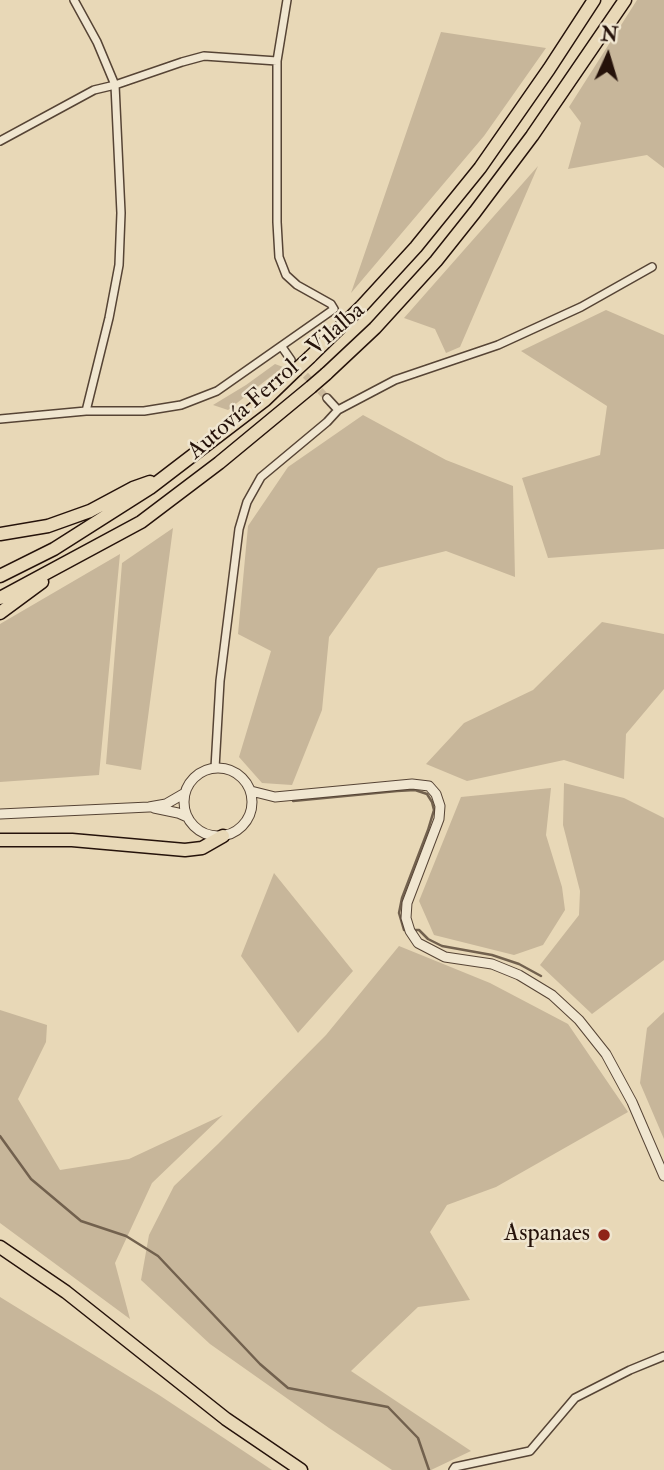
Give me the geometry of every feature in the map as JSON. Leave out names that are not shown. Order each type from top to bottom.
[{"type":"highway","name":"Autovía Ferrol - Vilalba","points":[[0,576],[54,549],[167,476],[265,400],[294,365],[310,357],[416,247],[480,167],[594,0]]},
{"type":"highway","name":"Autovía Ferrol - Vilalba","points":[[0,598],[141,522],[219,463],[326,374],[436,261],[532,136],[625,0]]},
{"type":"highway","points":[[0,534],[48,526],[90,512],[133,488],[167,476]]},
{"type":"highway","points":[[0,613],[89,550]]},
{"type":"highway","points":[[0,840],[72,840],[185,850],[202,848],[223,836]]},
{"type":"highway","points":[[0,1247],[66,1292],[226,1419],[301,1470]]},
{"type":"street","points":[[74,0],[97,42],[115,85],[121,213],[119,265],[86,411]]},
{"type":"street","points":[[0,419],[86,411],[144,411],[181,405],[217,391],[334,309],[331,304],[297,285],[286,275],[279,257],[277,61],[287,0]]},
{"type":"street","points":[[0,141],[94,90],[204,56],[277,61]]},
{"type":"street","points":[[215,768],[220,681],[239,529],[247,502],[261,477],[338,410],[395,380],[498,345],[581,307],[652,267]]},
{"type":"street","points":[[282,347],[294,365]]},
{"type":"street","points":[[327,398],[338,410]]},
{"type":"street","points":[[227,769],[237,773],[246,781],[251,792],[251,814],[236,832],[212,836],[193,826],[187,817],[185,793],[190,783],[205,770],[227,769]]},
{"type":"street","points":[[251,792],[275,797],[412,784],[429,786],[436,794],[440,806],[439,819],[407,903],[406,918],[410,931],[418,943],[444,957],[492,964],[519,975],[551,995],[579,1020],[606,1054],[632,1102],[664,1176]]},
{"type":"street","points":[[0,814],[149,807],[166,804],[185,793]]},
{"type":"street","points":[[251,814],[275,797]]},
{"type":"street","points":[[149,807],[187,817]]},
{"type":"street","points":[[453,1470],[456,1467],[530,1451],[575,1398],[664,1356]]},
{"type":"shaded area","points":[[637,0],[664,0],[664,168],[647,155],[568,169],[581,123],[569,107]]},
{"type":"shaded area","points":[[441,32],[546,48],[484,136],[351,293]]},
{"type":"shaded area","points":[[538,166],[460,347],[446,353],[435,329],[404,318]]},
{"type":"shaded area","points":[[606,310],[664,335],[664,549],[548,558],[522,478],[600,455],[607,406],[521,351]]},
{"type":"shaded area","points":[[275,364],[283,367],[228,410],[213,405],[246,385]]},
{"type":"shaded area","points":[[363,415],[446,460],[513,486],[515,577],[446,551],[378,568],[329,637],[322,710],[292,785],[262,783],[239,757],[271,651],[238,634],[248,526],[288,467]]},
{"type":"shaded area","points":[[173,528],[141,770],[106,764],[122,563]]},
{"type":"shaded area","points":[[120,554],[99,775],[0,782],[0,624]]},
{"type":"shaded area","points":[[602,622],[664,634],[664,689],[626,734],[624,779],[564,760],[467,781],[426,764],[464,723],[533,690]]},
{"type":"shaded area","points":[[564,783],[624,798],[664,818],[664,960],[592,1014],[540,965],[579,915],[580,891],[563,825]]},
{"type":"shaded area","points":[[551,788],[546,835],[562,887],[565,910],[543,945],[514,955],[434,935],[419,901],[461,797]]},
{"type":"shaded area","points":[[274,873],[353,971],[298,1033],[241,956]]},
{"type":"shaded area","points":[[399,946],[490,983],[568,1024],[628,1112],[496,1187],[447,1205],[430,1232],[470,1300],[418,1307],[351,1371],[471,1451],[431,1470],[392,1470],[210,1344],[141,1280],[149,1235],[174,1186],[326,1035]]},
{"type":"shaded area","points":[[0,1010],[47,1025],[46,1042],[18,1099],[60,1170],[129,1159],[223,1115],[152,1183],[115,1263],[130,1319],[0,1223]]},
{"type":"shaded area","points":[[664,1012],[664,1139],[640,1083],[647,1028]]},
{"type":"shaded area","points":[[0,1297],[159,1395],[272,1470],[0,1470]]},
{"type":"waterway","points":[[293,801],[415,790],[427,794],[434,810],[402,898],[399,913],[404,930],[419,930],[428,939],[442,946],[492,955],[519,964],[541,976]]},
{"type":"waterway","points":[[0,1136],[31,1179],[81,1221],[126,1236],[158,1256],[260,1364],[288,1388],[388,1407],[418,1438],[429,1470]]},
{"type":"tunnel","points":[[291,360],[327,398]]},
{"type":"place","name":"Aspanaes","points":[[604,1235]]}]
